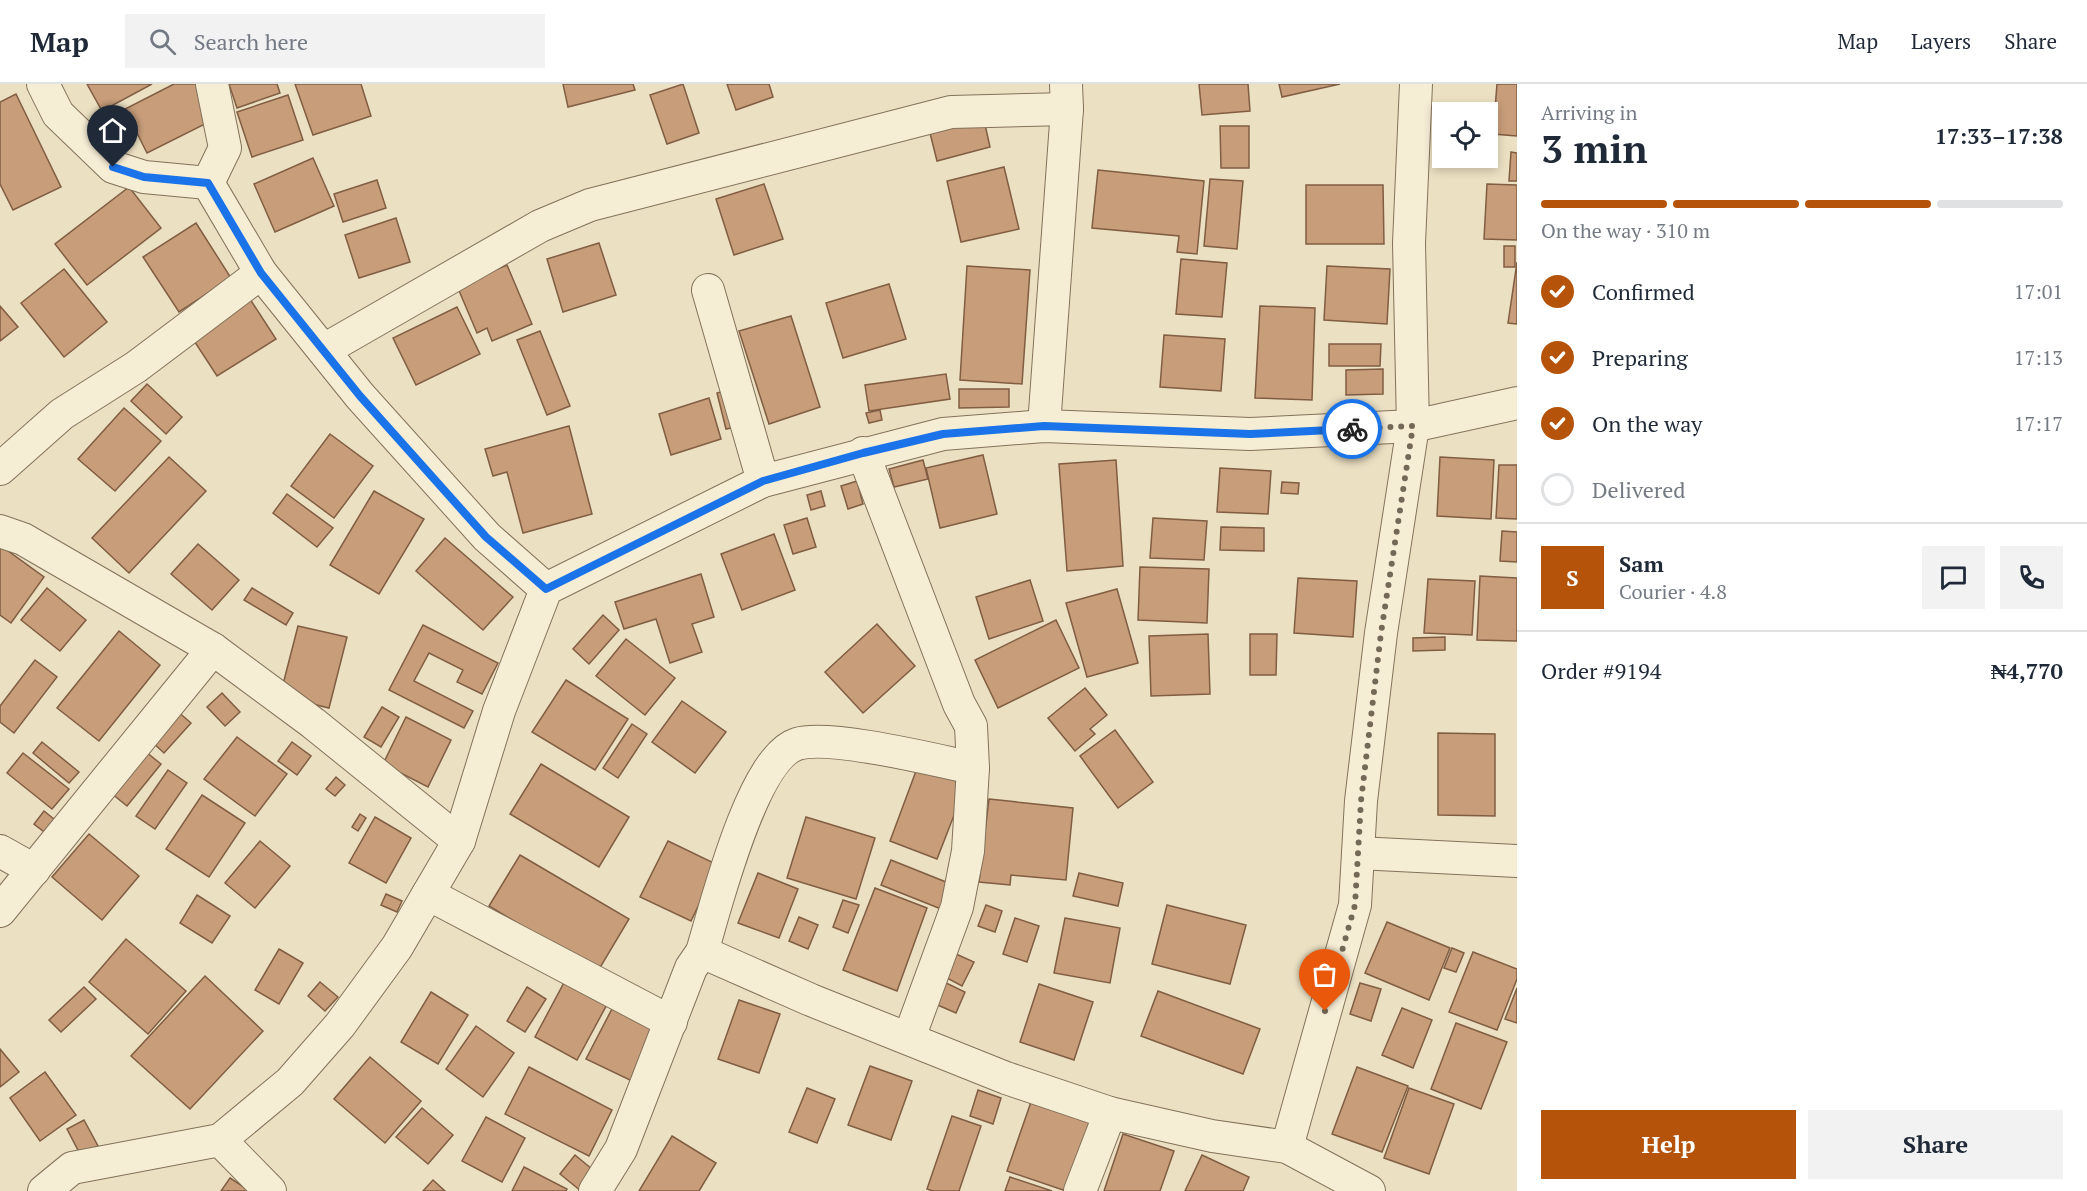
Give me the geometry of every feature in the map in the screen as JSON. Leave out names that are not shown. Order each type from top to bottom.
[{"type":"street","points":[[43,84],[58,114],[113,167],[144,177],[208,183]]},
{"type":"street","points":[[208,183],[225,148],[212,84]]},
{"type":"street","points":[[1287,1147],[1355,905],[1361,801],[1381,633],[1413,426],[1409,243],[1416,84]]},
{"type":"street","points":[[324,351],[540,226],[590,205],[951,112],[1066,97],[1044,426]]},
{"type":"street","points":[[208,183],[261,273],[360,396],[486,537],[546,589]]},
{"type":"street","points":[[0,469],[62,414],[136,366],[261,273]]},
{"type":"street","points":[[708,290],[763,481]]},
{"type":"street","points":[[44,1191],[72,1168],[220,1140],[290,1082],[340,1025],[397,947],[459,841],[499,711],[546,589],[763,481],[863,453],[943,434],[1044,426],[1250,434],[1413,426],[1517,403]]},
{"type":"street","points":[[863,453],[959,704],[971,726],[972,768],[968,851],[957,907],[909,1038]]},
{"type":"street","points":[[0,531],[23,539],[213,650],[313,723],[459,841]]},
{"type":"street","points":[[0,911],[213,650]]},
{"type":"street","points":[[595,1191],[621,1149],[691,968],[702,952],[750,806],[778,757],[796,744],[838,743],[972,768]]},
{"type":"street","points":[[0,851],[34,870]]},
{"type":"street","points":[[1358,854],[1517,861]]},
{"type":"street","points":[[428,894],[670,1022]]},
{"type":"street","points":[[702,952],[811,1000],[1006,1078],[1110,1113],[1212,1136],[1287,1147],[1369,1191]]},
{"type":"street","points":[[1080,1191],[1110,1113]]},
{"type":"street","points":[[220,1140],[270,1191]]},
{"type":"building","points":[[87,84],[152,84],[102,111]]},
{"type":"building","points":[[174,84],[197,84],[215,119],[147,153],[125,109]]},
{"type":"building","points":[[229,84],[277,84],[280,93],[237,108]]},
{"type":"building","points":[[295,84],[361,84],[371,116],[313,135]]},
{"type":"building","points":[[563,84],[633,84],[635,90],[568,107]]},
{"type":"building","points":[[683,84],[699,133],[667,144],[650,95]]},
{"type":"building","points":[[727,84],[769,84],[773,97],[736,110]]},
{"type":"building","points":[[1199,84],[1248,84],[1250,111],[1202,115]]},
{"type":"building","points":[[1279,84],[1340,84],[1282,97]]},
{"type":"building","points":[[1497,84],[1517,84],[1517,136],[1498,134],[1498,102],[1496,102]]},
{"type":"building","points":[[16,94],[61,187],[13,210],[0,184],[0,102]]},
{"type":"building","points":[[288,95],[303,140],[252,157],[237,112]]},
{"type":"building","points":[[984,120],[990,147],[937,161],[930,133]]},
{"type":"building","points":[[1220,126],[1249,126],[1249,168],[1221,168]]},
{"type":"building","points":[[1511,152],[1517,153],[1517,181],[1509,181]]},
{"type":"building","points":[[313,158],[334,206],[275,232],[254,184]]},
{"type":"building","points":[[1004,167],[1019,229],[961,242],[947,181]]},
{"type":"building","points":[[1098,170],[1204,181],[1197,254],[1177,252],[1179,236],[1092,228]]},
{"type":"building","points":[[1210,179],[1243,181],[1237,249],[1204,246]]},
{"type":"building","points":[[377,180],[386,208],[343,222],[334,194]]},
{"type":"building","points":[[764,184],[783,239],[734,255],[716,199]]},
{"type":"building","points":[[1487,184],[1517,185],[1517,240],[1484,239]]},
{"type":"building","points":[[1306,185],[1383,185],[1384,244],[1306,244]]},
{"type":"building","points":[[129,187],[161,228],[87,285],[55,244]]},
{"type":"building","points":[[396,218],[410,262],[359,278],[345,235]]},
{"type":"building","points":[[196,223],[231,278],[179,312],[143,257]]},
{"type":"building","points":[[599,243],[616,295],[563,312],[547,259]]},
{"type":"building","points":[[1504,246],[1515,246],[1515,267],[1504,267]]},
{"type":"building","points":[[1181,259],[1227,263],[1222,317],[1176,314]]},
{"type":"building","points":[[1517,262],[1517,324],[1508,323]]},
{"type":"building","points":[[507,265],[532,324],[492,341],[487,328],[477,333],[457,286]]},
{"type":"building","points":[[967,266],[1030,270],[1022,384],[960,380]]},
{"type":"building","points":[[1327,266],[1390,269],[1387,324],[1324,320]]},
{"type":"building","points":[[64,269],[107,322],[64,357],[21,303]]},
{"type":"building","points":[[889,284],[906,339],[843,358],[826,303]]},
{"type":"building","points":[[248,296],[276,339],[217,376],[189,333]]},
{"type":"building","points":[[0,306],[18,327],[0,341]]},
{"type":"building","points":[[1260,306],[1315,308],[1312,400],[1255,398]]},
{"type":"building","points":[[457,307],[480,354],[416,385],[393,338]]},
{"type":"building","points":[[791,316],[820,407],[769,424],[739,331]]},
{"type":"building","points":[[540,331],[570,406],[547,415],[517,340]]},
{"type":"building","points":[[1164,335],[1225,339],[1221,391],[1160,387]]},
{"type":"building","points":[[1329,344],[1381,344],[1380,366],[1329,366]]},
{"type":"building","points":[[1383,369],[1383,394],[1346,395],[1346,370]]},
{"type":"building","points":[[946,374],[950,399],[869,411],[865,385]]},
{"type":"building","points":[[147,384],[182,417],[166,434],[131,401]]},
{"type":"building","points":[[736,388],[745,425],[726,429],[717,393]]},
{"type":"building","points":[[959,389],[1009,389],[1009,407],[959,408]]},
{"type":"building","points":[[709,398],[721,439],[671,455],[659,414]]},
{"type":"building","points":[[124,408],[161,441],[115,491],[78,459]]},
{"type":"building","points":[[880,410],[882,420],[869,423],[866,413]]},
{"type":"building","points":[[569,426],[592,514],[523,533],[507,472],[493,476],[485,449]]},
{"type":"building","points":[[330,434],[373,466],[334,518],[291,486]]},
{"type":"building","points":[[983,455],[997,514],[940,528],[926,468]]},
{"type":"building","points":[[169,457],[206,491],[129,573],[92,538]]},
{"type":"building","points":[[1440,457],[1494,460],[1491,519],[1437,516]]},
{"type":"building","points":[[923,460],[928,479],[894,487],[889,469]]},
{"type":"building","points":[[1116,460],[1123,566],[1067,571],[1059,464]]},
{"type":"building","points":[[1499,465],[1517,465],[1517,519],[1496,518]]},
{"type":"building","points":[[1220,468],[1271,471],[1268,514],[1217,512]]},
{"type":"building","points":[[857,481],[863,504],[848,509],[841,486]]},
{"type":"building","points":[[1282,482],[1299,483],[1298,494],[1281,493]]},
{"type":"building","points":[[374,491],[424,519],[379,594],[330,565]]},
{"type":"building","points":[[821,491],[825,506],[811,510],[807,495]]},
{"type":"building","points":[[287,494],[333,528],[317,547],[273,513]]},
{"type":"building","points":[[807,518],[816,547],[793,554],[784,525]]},
{"type":"building","points":[[1153,518],[1207,521],[1204,560],[1150,558]]},
{"type":"building","points":[[1221,527],[1264,528],[1264,551],[1220,550]]},
{"type":"building","points":[[1502,531],[1517,532],[1517,562],[1500,561]]},
{"type":"building","points":[[774,534],[795,590],[742,610],[721,554]]},
{"type":"building","points":[[445,538],[513,597],[483,630],[416,571]]},
{"type":"building","points":[[198,544],[239,580],[212,610],[171,574]]},
{"type":"building","points":[[0,545],[44,577],[11,623],[0,615]]},
{"type":"building","points":[[1140,567],[1209,569],[1207,623],[1138,620]]},
{"type":"building","points":[[701,574],[714,617],[692,624],[702,652],[670,663],[656,619],[624,629],[615,602]]},
{"type":"building","points":[[1480,576],[1517,578],[1517,641],[1477,640]]},
{"type":"building","points":[[1298,578],[1357,581],[1353,637],[1294,633]]},
{"type":"building","points":[[1428,579],[1475,581],[1472,635],[1424,633]]},
{"type":"building","points":[[1030,580],[1043,621],[989,639],[976,597]]},
{"type":"building","points":[[47,588],[86,620],[60,651],[21,620]]},
{"type":"building","points":[[252,588],[293,613],[286,625],[244,600]]},
{"type":"building","points":[[1117,589],[1138,663],[1087,677],[1066,603]]},
{"type":"building","points":[[603,615],[619,630],[589,664],[573,649]]},
{"type":"building","points":[[1056,620],[1079,668],[998,708],[975,660]]},
{"type":"building","points":[[877,624],[915,666],[863,713],[825,672]]},
{"type":"building","points":[[423,625],[498,663],[482,694],[457,682],[463,670],[429,653],[414,681],[473,711],[464,728],[389,690]]},
{"type":"building","points":[[298,626],[347,637],[329,708],[280,696]]},
{"type":"building","points":[[119,631],[160,665],[99,741],[57,708]]},
{"type":"building","points":[[1208,634],[1210,694],[1151,696],[1149,636]]},
{"type":"building","points":[[1250,634],[1277,634],[1276,675],[1250,675]]},
{"type":"building","points":[[1445,637],[1445,650],[1413,651],[1413,638]]},
{"type":"building","points":[[626,639],[675,678],[645,715],[596,676]]},
{"type":"building","points":[[35,660],[57,677],[14,733],[0,722],[0,706]]},
{"type":"building","points":[[566,680],[628,719],[595,770],[532,732]]},
{"type":"building","points":[[1085,688],[1107,715],[1090,729],[1095,734],[1075,751],[1048,718]]},
{"type":"building","points":[[222,693],[240,712],[225,726],[207,707]]},
{"type":"building","points":[[682,701],[726,732],[695,773],[652,742]]},
{"type":"building","points":[[382,707],[399,717],[381,747],[364,737]]},
{"type":"building","points":[[176,710],[191,723],[164,753],[149,739]]},
{"type":"building","points":[[406,717],[451,740],[428,787],[383,764]]},
{"type":"building","points":[[632,724],[647,734],[618,778],[603,768]]},
{"type":"building","points":[[1115,730],[1153,782],[1118,808],[1080,756]]},
{"type":"building","points":[[1438,733],[1495,734],[1495,816],[1438,815]]},
{"type":"building","points":[[237,737],[287,774],[255,816],[204,779]]},
{"type":"building","points":[[42,742],[79,772],[69,783],[33,753]]},
{"type":"building","points":[[292,742],[311,756],[297,775],[278,761]]},
{"type":"building","points":[[140,747],[161,764],[127,806],[106,789]]},
{"type":"building","points":[[23,753],[69,789],[52,809],[7,773]]},
{"type":"building","points":[[919,763],[967,782],[937,859],[890,841]]},
{"type":"building","points":[[541,764],[629,817],[599,867],[510,814]]},
{"type":"building","points":[[168,770],[187,783],[155,829],[136,816]]},
{"type":"building","points":[[336,777],[345,785],[335,796],[326,789]]},
{"type":"building","points":[[202,795],[245,823],[209,877],[166,849]]},
{"type":"building","points":[[989,799],[1073,808],[1066,880],[1011,875],[1010,885],[979,882]]},
{"type":"building","points":[[44,811],[59,823],[48,835],[34,824]]},
{"type":"building","points":[[360,814],[366,818],[358,831],[352,827]]},
{"type":"building","points":[[375,817],[411,838],[386,883],[349,863]]},
{"type":"building","points":[[806,817],[875,838],[856,899],[787,878]]},
{"type":"building","points":[[89,834],[139,876],[102,920],[52,877]]},
{"type":"building","points":[[260,841],[290,866],[255,908],[225,883]]},
{"type":"building","points":[[668,841],[718,865],[691,921],[640,897]]},
{"type":"building","points":[[520,855],[629,919],[598,971],[489,906]]},
{"type":"building","points":[[891,860],[951,884],[941,909],[881,885]]},
{"type":"building","points":[[758,873],[798,889],[779,938],[738,923]]},
{"type":"building","points":[[1079,873],[1123,883],[1118,906],[1073,896]]},
{"type":"building","points":[[875,888],[927,908],[897,991],[843,970]]},
{"type":"building","points":[[386,894],[402,901],[397,912],[381,905]]},
{"type":"building","points":[[197,895],[230,916],[212,943],[180,923]]},
{"type":"building","points":[[843,900],[859,905],[848,933],[833,927]]},
{"type":"building","points":[[986,905],[1002,911],[995,932],[978,926]]},
{"type":"building","points":[[1167,905],[1246,925],[1230,984],[1152,964]]},
{"type":"building","points":[[799,917],[818,925],[808,949],[789,941]]},
{"type":"building","points":[[1015,918],[1039,926],[1027,962],[1003,954]]},
{"type":"building","points":[[1065,918],[1120,928],[1110,983],[1054,973]]},
{"type":"building","points":[[1387,922],[1450,948],[1429,1000],[1365,973]]},
{"type":"building","points":[[126,939],[186,991],[148,1034],[89,982]]},
{"type":"building","points":[[1452,948],[1464,953],[1456,972],[1444,968]]},
{"type":"building","points":[[279,949],[303,963],[279,1004],[255,990]]},
{"type":"building","points":[[1473,952],[1517,969],[1517,979],[1497,1030],[1449,1012]]},
{"type":"building","points":[[956,954],[974,962],[962,986],[945,977]]},
{"type":"building","points":[[205,976],[263,1031],[190,1109],[131,1056]]},
{"type":"building","points":[[567,977],[610,999],[577,1060],[535,1037]]},
{"type":"building","points":[[942,981],[965,992],[956,1013],[933,1003]]},
{"type":"building","points":[[320,982],[338,997],[325,1011],[308,996]]},
{"type":"building","points":[[1360,983],[1381,989],[1371,1021],[1350,1014]]},
{"type":"building","points":[[1039,984],[1093,1002],[1074,1060],[1020,1042]]},
{"type":"building","points":[[84,987],[96,999],[61,1032],[49,1020]]},
{"type":"building","points":[[527,987],[546,999],[525,1032],[507,1021]]},
{"type":"building","points":[[1517,988],[1517,1023],[1505,1019]]},
{"type":"building","points":[[1158,991],[1260,1029],[1243,1074],[1141,1036]]},
{"type":"building","points":[[431,992],[468,1015],[438,1064],[401,1042]]},
{"type":"building","points":[[739,1000],[780,1014],[759,1073],[718,1059]]},
{"type":"building","points":[[614,1005],[659,1028],[632,1081],[586,1059]]},
{"type":"building","points":[[1402,1008],[1432,1020],[1413,1068],[1382,1055]]},
{"type":"building","points":[[1456,1023],[1507,1042],[1481,1109],[1431,1089]]},
{"type":"building","points":[[476,1026],[514,1053],[483,1097],[446,1069]]},
{"type":"building","points":[[0,1049],[19,1072],[0,1087]]},
{"type":"building","points":[[370,1057],[421,1101],[385,1143],[334,1099]]},
{"type":"building","points":[[870,1066],[912,1081],[891,1140],[848,1125]]},
{"type":"building","points":[[529,1067],[612,1110],[589,1156],[505,1114]]},
{"type":"building","points":[[1357,1067],[1408,1086],[1382,1152],[1332,1134]]},
{"type":"building","points":[[45,1072],[76,1115],[40,1141],[10,1098]]},
{"type":"building","points":[[807,1088],[835,1099],[817,1143],[789,1132]]},
{"type":"building","points":[[1409,1088],[1454,1104],[1429,1174],[1384,1158]]},
{"type":"building","points":[[978,1090],[1001,1098],[993,1124],[970,1116]]},
{"type":"building","points":[[1031,1102],[1092,1123],[1066,1191],[1007,1171]]},
{"type":"building","points":[[422,1108],[453,1135],[428,1164],[396,1137]]},
{"type":"building","points":[[952,1116],[981,1126],[959,1191],[933,1191],[927,1189]]},
{"type":"building","points":[[486,1117],[525,1138],[502,1182],[462,1161]]},
{"type":"building","points":[[84,1120],[98,1146],[80,1154],[67,1129]]},
{"type":"building","points":[[1123,1134],[1174,1151],[1160,1191],[1104,1191]]},
{"type":"building","points":[[672,1136],[716,1163],[699,1191],[639,1191]]},
{"type":"building","points":[[575,1155],[598,1174],[581,1191],[560,1174]]},
{"type":"building","points":[[1202,1155],[1249,1177],[1243,1191],[1185,1191]]},
{"type":"building","points":[[524,1167],[567,1189],[566,1191],[512,1191]]},
{"type":"building","points":[[1010,1177],[1052,1191],[1005,1191]]},
{"type":"building","points":[[230,1178],[250,1191],[221,1191]]},
{"type":"building","points":[[433,1180],[445,1191],[423,1191]]},
{"type":"way so far","points":[[1325,1011],[1355,905],[1361,801],[1381,633],[1413,426],[1352,429]]},
{"type":"route","points":[[113,167],[144,177],[208,183],[261,273],[360,396],[486,537],[546,589],[682,519],[763,481],[863,453],[943,434],[1044,426],[1250,434],[1352,429]]}]
